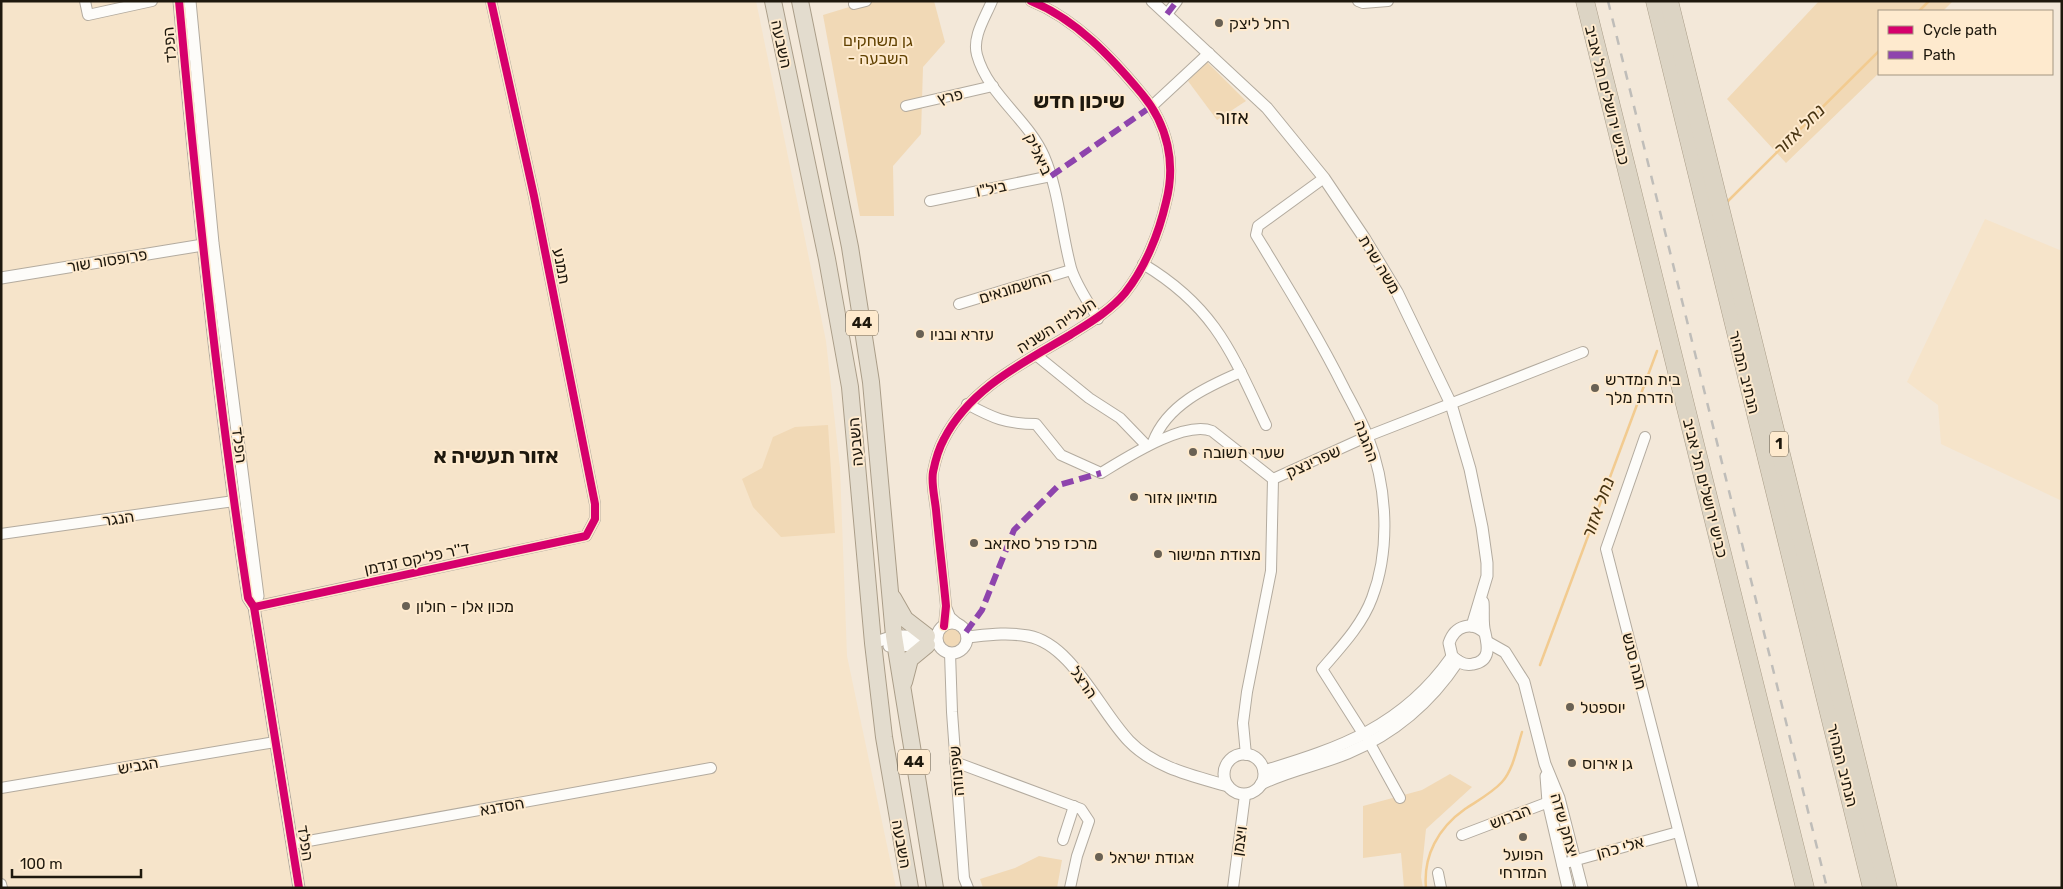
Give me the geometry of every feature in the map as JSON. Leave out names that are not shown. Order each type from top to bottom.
[{"type":"highway","name":"השבעה","points":[[773,1],[827,259],[850,387],[873,644],[884,737],[910,888]]},
{"type":"highway","name":"השבעה","points":[[800,1],[850,247],[871,382],[894,642],[935,888]]},
{"type":"highway","name":"כביש ירושלים תל אביב","points":[[1585,1],[1805,888]]},
{"type":"highway","name":"הנתיב המהיר","points":[[1655,1],[1872,888]]},
{"type":"highway","name":"1","points":[[1669,1],[1888,888]]},
{"type":"highway","points":[[888,582],[900,613],[910,625],[935,637],[915,653],[907,666],[904,680],[905,710]]},
{"type":"street","points":[[85,1],[88,14],[152,1]]},
{"type":"street","name":"הפלד","points":[[179,1],[234,501],[248,598],[254,607],[299,888]]},
{"type":"street","name":"הפלד","points":[[190,1],[207,244],[258,596],[254,607]]},
{"type":"street","name":"תמנע","points":[[491,1],[536,206],[595,504],[594,519],[586,536]]},
{"type":"street","points":[[854,4],[866,1]]},
{"type":"street","name":"ביאליק","points":[[992,1],[976,37],[976,53],[983,72],[1031,132],[1044,156],[1051,176],[1071,270],[1098,318]]},
{"type":"street","name":"העלייה השניה","points":[[958,624],[950,616],[946,606],[933,473],[943,440],[967,404],[1006,373],[1098,318],[1125,294],[1143,264],[1155,238],[1172,181],[1170,155],[1162,126],[1152,106],[1121,69],[1092,42],[1065,19],[1031,1]]},
{"type":"street","name":"משה שרת","points":[[1152,1],[1267,108],[1324,178],[1365,239],[1397,292],[1450,404],[1470,469],[1487,563],[1483,592],[1472,626]]},
{"type":"street","points":[[1168,14],[1178,1]]},
{"type":"street","points":[[1358,1],[1363,3],[1389,2]]},
{"type":"street","points":[[1152,106],[1209,53]]},
{"type":"street","name":"פרץ","points":[[906,106],[993,86]]},
{"type":"street","name":"ביל\"ו","points":[[930,201],[1051,176]]},
{"type":"street","name":"ההגנה","points":[[1324,178],[1258,226],[1256,235],[1318,335],[1368,436],[1376,464],[1383,504],[1380,572],[1372,598],[1361,619],[1322,669],[1400,798]]},
{"type":"street","name":"פרופסור שור","points":[[1,278],[207,244]]},
{"type":"street","points":[[1143,264],[1168,280],[1197,305],[1222,338],[1241,372],[1266,425]]},
{"type":"street","name":"החשמונאים","points":[[959,304],[1071,270]]},
{"type":"street","name":"שפרינצק","points":[[1246,755],[1243,723],[1247,692],[1271,570],[1272,480],[1368,436],[1583,352]]},
{"type":"street","points":[[1036,355],[1089,398],[1120,418],[1150,444]]},
{"type":"street","points":[[1150,444],[1158,428],[1188,400],[1201,390],[1241,372]]},
{"type":"street","points":[[967,404],[994,419],[1013,424],[1036,424],[1061,456],[1101,473],[1150,444],[1202,427],[1212,431],[1272,480]]},
{"type":"street","name":"חנה סנש","points":[[1645,437],[1606,549],[1693,888]]},
{"type":"street","name":"הנגר","points":[[1,534],[234,501]]},
{"type":"street","name":"ד''ר פליקס זנדמן","points":[[254,607],[586,536]]},
{"type":"street","name":"משה שרת","points":[[1483,592],[1487,643]]},
{"type":"street","name":"העלייה השניה","points":[[935,637],[946,606]]},
{"type":"street","points":[[873,644],[935,637],[958,624],[964,629],[967,636],[963,649],[950,653],[943,650],[935,637]]},
{"type":"street","points":[[1472,626],[1487,643],[1479,662],[1472,665],[1455,659],[1449,643],[1452,636],[1462,627],[1472,626]]},
{"type":"street","name":"הרצל","points":[[967,636],[1002,633],[1029,636],[1046,643],[1068,659],[1101,706],[1130,742],[1156,761],[1181,773],[1228,786]]},
{"type":"street","name":"יצחק שדה","points":[[1487,643],[1510,659],[1524,682],[1553,800],[1562,864],[1568,888]]},
{"type":"street","name":"שפינוזה","points":[[950,653],[955,762],[964,878],[968,888]]},
{"type":"street","points":[[1261,784],[1264,771],[1258,760],[1246,755],[1240,755],[1229,762],[1225,774],[1228,786],[1245,795],[1276,776],[1347,753],[1398,714],[1435,681],[1455,659]]},
{"type":"street","points":[[1264,771],[1366,739]]},
{"type":"street","name":"הגביש","points":[[1,788],[275,742]]},
{"type":"street","points":[[955,762],[1081,809],[1089,821],[1077,856],[1070,888]]},
{"type":"street","name":"הסדנא","points":[[292,844],[712,768]]},
{"type":"street","name":"הרצל","points":[[1181,773],[1225,774]]},
{"type":"street","name":"ויצמן","points":[[1233,888],[1245,795]]},
{"type":"street","name":"יצחק שדה","points":[[1553,800],[1575,860],[1582,888]]},
{"type":"street","name":"הברוש","points":[[1462,835],[1553,800]]},
{"type":"street","points":[[1063,840],[1074,806]]},
{"type":"street","name":"אלי כהן","points":[[1562,864],[1678,832]]},
{"type":"street","points":[[1438,873],[1441,888]]},
{"type":"shaded area","points":[[1,1],[756,1],[826,341],[840,468],[847,656],[896,888],[1,888]]},
{"type":"shaded area","points":[[1985,219],[2062,251],[2062,501],[1941,444],[1938,405],[1907,382]]},
{"type":"green space","name":"גן משחקים - השבעה","points":[[869,1],[934,1],[945,42],[923,67],[921,134],[893,166],[894,216],[860,216],[823,15]]},
{"type":"green space","points":[[1819,1],[1953,1],[1944,10],[1878,10],[1878,74],[1786,163],[1727,99]]},
{"type":"green space","points":[[1207,62],[1246,101],[1217,120],[1188,81]]},
{"type":"green space","points":[[828,425],[835,533],[781,537],[753,507],[742,479],[762,468],[773,437],[795,427]]},
{"type":"green space","points":[[952,628],[959,631],[962,638],[959,645],[952,648],[945,645],[942,638],[945,631]]},
{"type":"green space","points":[[1450,774],[1472,787],[1426,829],[1421,877],[1423,888],[1404,888],[1401,853],[1363,858],[1363,806],[1422,790]]},
{"type":"green space","points":[[1039,856],[1062,860],[1057,888],[983,888],[980,879],[1015,868]]},
{"type":"waterway","name":"נחל אזור","points":[[1920,10],[1929,1]]},
{"type":"waterway","name":"נחל אזור","points":[[1726,203],[1878,52]]},
{"type":"waterway","name":"נחל אזור","points":[[1540,665],[1657,351]]},
{"type":"waterway","name":"נחל אזור","points":[[1426,888],[1427,865],[1434,844],[1440,834],[1455,817],[1502,782],[1512,765],[1522,732]]},
{"type":"railway","points":[[1608,1],[1827,888]]},
{"type":"marked path","points":[[1167,14],[1177,1]]},
{"type":"marked path","points":[[1051,176],[1152,106]]},
{"type":"marked path","points":[[966,632],[982,610],[1014,530],[1059,485],[1101,473]]},
{"type":"cycle path","points":[[179,1],[201,226],[237,524],[248,598],[254,607],[299,888]]},
{"type":"cycle path","points":[[254,607],[586,536],[595,519],[595,504],[534,196],[491,1]]},
{"type":"cycle path","points":[[944,626],[946,606],[932,481],[936,460],[944,439],[968,405],[999,378],[1099,316],[1125,293],[1139,273],[1150,250],[1163,214],[1169,188],[1170,159],[1168,145],[1164,132],[1151,106],[1118,67],[1092,41],[1063,18],[1031,1]]},
{"type":"place","name":"רחל ליצק","points":[[1219,23]]},
{"type":"place","name":"עזרא ובניו","points":[[920,334]]},
{"type":"place","name":"בית המדרש הדרת מלך","points":[[1595,388]]},
{"type":"place","name":"שערי תשובה","points":[[1193,452]]},
{"type":"place","name":"מוזיאון אזור","points":[[1134,497]]},
{"type":"place","name":"מרכז פרל סאדאב","points":[[974,543]]},
{"type":"place","name":"מצודת המישור","points":[[1158,554]]},
{"type":"place","name":"מכון אלן - חולון","points":[[406,606]]},
{"type":"place","name":"יוספטל","points":[[1570,707]]},
{"type":"place","name":"גן אירוס","points":[[1572,763]]},
{"type":"place","name":"הפועל המזרחי","points":[[1523,837]]},
{"type":"place","name":"אגודת ישראל","points":[[1099,857]]},
{"type":"district","name":"שיכון חדש","points":[[1079,101]]},
{"type":"district","name":"אזור","points":[[1232,117]]},
{"type":"district","name":"אזור תעשיה א","points":[[496,456]]}]
